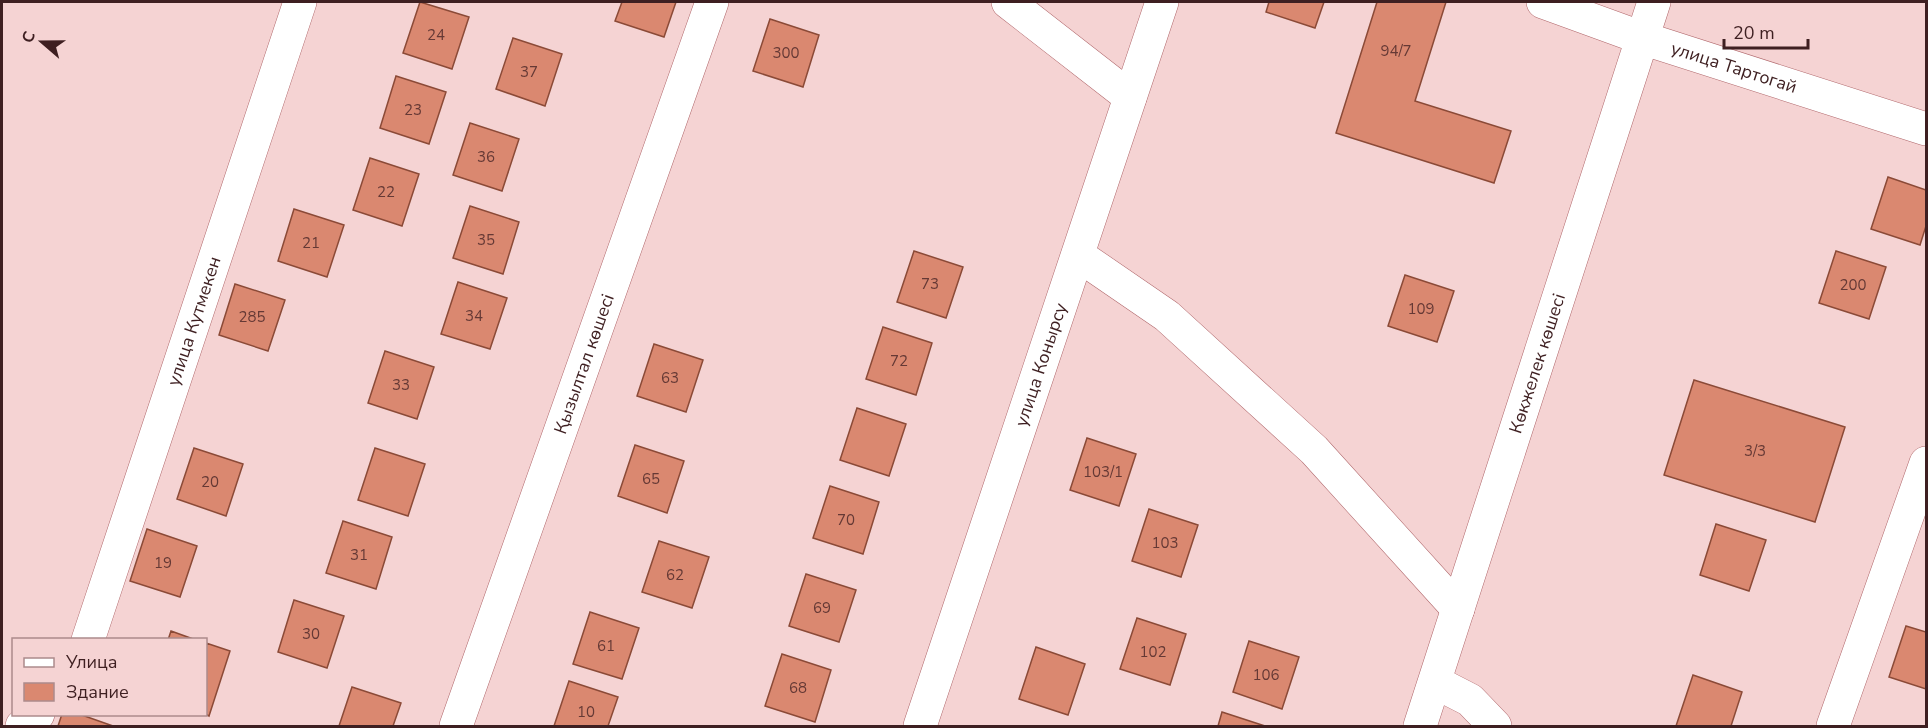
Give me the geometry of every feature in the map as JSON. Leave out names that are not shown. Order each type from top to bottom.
[{"type":"street","name":"улица Кутмекен","points":[[88,638],[300,2]]},
{"type":"street","name":"Қызылтал көшесі","points":[[456,726],[712,2]]},
{"type":"street","points":[[1008,2],[1130,97]]},
{"type":"street","name":"улица Конырсу","points":[[920,726],[1162,2]]},
{"type":"street","name":"улица Тартогай","points":[[1543,2],[1642,38],[1926,129]]},
{"type":"street","name":"Көкжелек көшесі","points":[[1420,726],[1654,2]]},
{"type":"street","points":[[1078,255],[1167,316],[1314,450],[1458,609]]},
{"type":"street","points":[[1833,726],[1926,463]]},
{"type":"street","points":[[1435,682],[1470,700],[1495,726]]},
{"type":"street","points":[[22,726],[35,716]]},
{"type":"building","points":[[420,2],[469,17],[452,69],[403,53]]},
{"type":"building","points":[[622,2],[676,2],[664,37],[615,21]]},
{"type":"building","points":[[1269,2],[1324,2],[1315,28],[1266,12]]},
{"type":"building","points":[[1377,2],[1446,2],[1415,101],[1511,131],[1494,183],[1336,133]]},
{"type":"building","points":[[770,19],[819,35],[803,87],[753,71]]},
{"type":"building","points":[[513,38],[562,54],[545,106],[496,89]]},
{"type":"building","points":[[396,76],[446,92],[429,144],[380,128]]},
{"type":"building","points":[[470,123],[519,139],[502,191],[453,175]]},
{"type":"building","points":[[370,158],[419,174],[402,226],[353,210]]},
{"type":"building","points":[[1888,177],[1926,190],[1926,226],[1920,245],[1871,229]]},
{"type":"building","points":[[470,206],[519,222],[503,274],[453,258]]},
{"type":"building","points":[[294,209],[344,225],[327,277],[278,261]]},
{"type":"building","points":[[914,251],[963,267],[946,318],[897,302]]},
{"type":"building","points":[[1836,251],[1886,267],[1869,319],[1819,303]]},
{"type":"building","points":[[1405,275],[1454,291],[1437,342],[1388,326]]},
{"type":"building","points":[[458,282],[507,298],[490,349],[441,334]]},
{"type":"building","points":[[235,284],[285,300],[268,351],[219,335]]},
{"type":"building","points":[[883,327],[932,343],[916,395],[866,379]]},
{"type":"building","points":[[654,344],[703,360],[686,412],[637,396]]},
{"type":"building","points":[[385,351],[434,367],[417,419],[368,403]]},
{"type":"building","points":[[1694,380],[1845,427],[1815,522],[1664,475]]},
{"type":"building","points":[[857,408],[906,424],[889,476],[840,460]]},
{"type":"building","points":[[1087,438],[1136,454],[1119,506],[1070,490]]},
{"type":"building","points":[[635,445],[684,461],[667,513],[618,496]]},
{"type":"building","points":[[194,448],[243,464],[226,516],[177,499]]},
{"type":"building","points":[[375,448],[425,464],[408,516],[358,500]]},
{"type":"building","points":[[830,486],[879,502],[863,554],[813,538]]},
{"type":"building","points":[[1149,509],[1198,525],[1181,577],[1132,561]]},
{"type":"building","points":[[343,521],[392,537],[376,589],[326,573]]},
{"type":"building","points":[[1716,524],[1766,540],[1749,591],[1700,575]]},
{"type":"building","points":[[147,529],[197,546],[180,597],[130,581]]},
{"type":"building","points":[[659,541],[709,557],[692,608],[642,592]]},
{"type":"building","points":[[806,574],[856,590],[839,642],[789,626]]},
{"type":"building","points":[[294,600],[344,616],[327,668],[278,652]]},
{"type":"building","points":[[590,612],[639,628],[622,679],[573,664]]},
{"type":"building","points":[[1137,618],[1186,634],[1170,685],[1120,669]]},
{"type":"building","points":[[1906,626],[1926,632],[1926,689],[1889,677]]},
{"type":"building","points":[[171,631],[190,638],[169,638]]},
{"type":"building","points":[[1249,641],[1299,657],[1282,709],[1233,692]]},
{"type":"building","points":[[207,643],[230,651],[209,716],[207,715]]},
{"type":"building","points":[[1036,647],[1085,664],[1068,715],[1019,699]]},
{"type":"building","points":[[782,654],[831,670],[815,722],[765,706]]},
{"type":"building","points":[[1693,675],[1742,692],[1731,726],[1676,726]]},
{"type":"building","points":[[569,681],[618,697],[608,726],[554,726]]},
{"type":"building","points":[[352,687],[401,703],[393,726],[339,726]]},
{"type":"building","points":[[1222,712],[1265,726],[1218,726]]},
{"type":"building","points":[[61,716],[85,716],[113,726],[58,726]]}]
